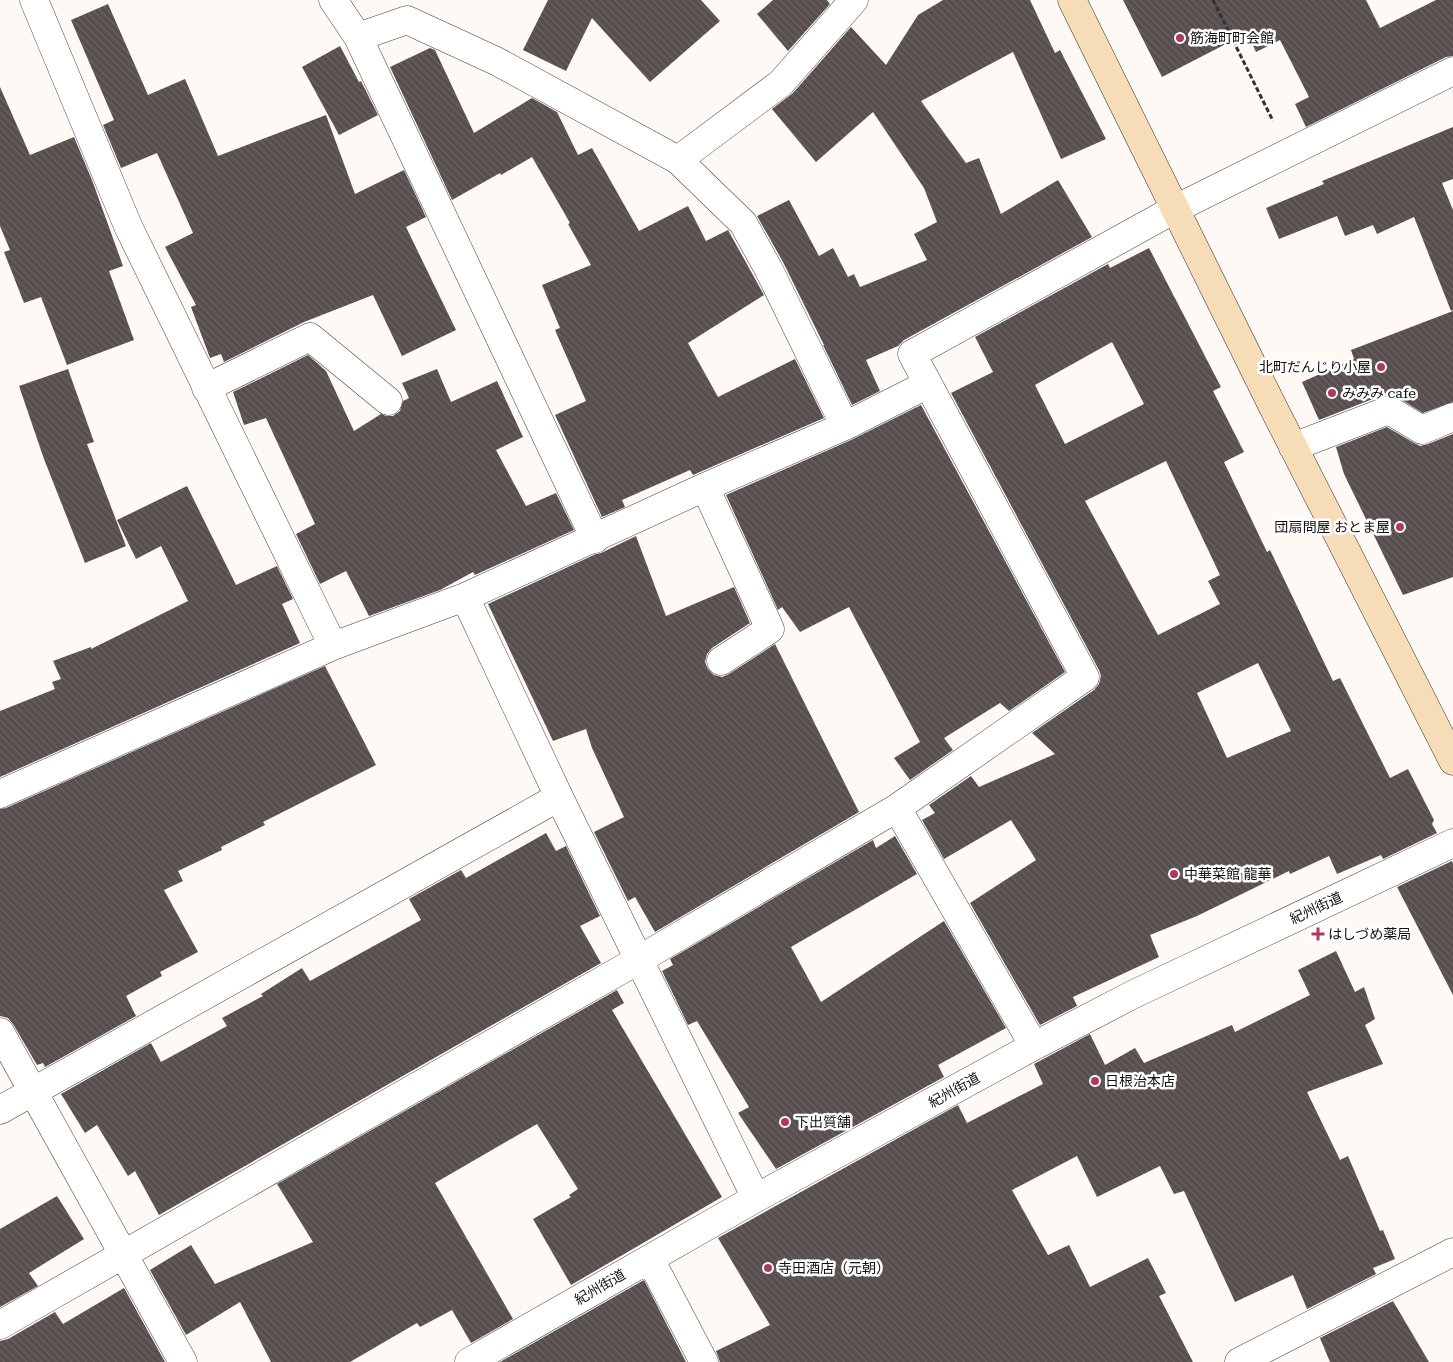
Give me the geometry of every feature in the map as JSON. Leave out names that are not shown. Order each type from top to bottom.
[{"type":"street","points":[[34,0],[128,226],[334,646]]},
{"type":"street","points":[[333,0],[358,37],[595,538]]},
{"type":"street","points":[[678,160],[782,83],[854,0]]},
{"type":"street","points":[[1072,0],[1293,447],[1453,761]]},
{"type":"street","points":[[358,37],[407,20],[496,61],[678,160],[743,223],[769,270],[846,426]]},
{"type":"street","points":[[0,1326],[640,959],[897,808],[1085,677],[912,354],[1175,208],[1453,71]]},
{"type":"street","points":[[206,388],[310,336],[388,401]]},
{"type":"street","points":[[0,794],[334,646],[465,597],[705,487],[846,426],[928,384]]},
{"type":"street","points":[[1293,447],[1390,410],[1422,430],[1453,418]]},
{"type":"street","points":[[705,487],[770,628],[721,661]]},
{"type":"street","points":[[465,597],[560,797],[756,1198]]},
{"type":"street","points":[[0,1110],[560,797]]},
{"type":"street","points":[[897,808],[1034,1046]]},
{"type":"street","name":"紀州街道","points":[[469,1362],[756,1198],[1034,1046],[1132,995],[1453,843]]},
{"type":"street","points":[[0,1032],[184,1362]]},
{"type":"street","points":[[1239,1362],[1453,1252]]},
{"type":"street","points":[[650,1259],[704,1362]]},
{"type":"path","points":[[1213,0],[1288,153]]},
{"type":"building","points":[[548,0],[701,0],[720,21],[650,82],[592,18],[566,71],[523,50]]},
{"type":"building","points":[[773,0],[827,0],[830,4],[788,51],[757,14]]},
{"type":"building","points":[[943,0],[1030,0],[1055,53],[1060,50],[1106,139],[1061,159],[1013,52],[921,101],[966,163],[979,158],[1001,214],[1058,180],[1092,237],[904,340],[898,346],[866,360],[880,391],[852,405],[783,262],[757,216],[789,200],[819,256],[833,248],[848,277],[854,274],[860,287],[927,260],[914,234],[937,222],[924,188],[873,112],[816,162],[772,109],[793,93],[851,27],[886,65],[918,15]]},
{"type":"building","points":[[1123,0],[1366,0],[1380,28],[1436,0],[1453,0],[1453,56],[1446,57],[1306,127],[1295,104],[1309,97],[1280,40],[1256,52],[1247,33],[1162,77]]},
{"type":"building","points":[[108,4],[148,95],[185,79],[218,156],[326,115],[355,194],[404,170],[426,217],[406,227],[456,330],[402,356],[373,295],[304,322],[224,362],[221,354],[210,358],[191,307],[196,305],[165,247],[193,233],[157,153],[121,168],[103,125],[114,120],[71,20]]},
{"type":"building","points":[[340,46],[359,82],[361,81],[378,115],[339,135],[302,67]]},
{"type":"building","points":[[430,48],[435,50],[474,133],[532,98],[557,112],[578,155],[592,148],[639,231],[688,206],[706,241],[728,230],[764,295],[688,343],[718,397],[795,359],[824,418],[693,475],[690,470],[622,500],[625,507],[602,517],[555,415],[586,401],[555,330],[560,328],[542,285],[591,265],[568,224],[570,223],[532,157],[452,200],[390,67]]},
{"type":"building","points":[[0,87],[30,155],[74,137],[92,180],[123,266],[109,271],[134,340],[67,365],[41,297],[24,303],[4,252],[10,250],[0,226]]},
{"type":"building","points":[[1453,127],[1453,179],[1442,183],[1453,210],[1453,310],[1451,311],[1414,217],[1377,234],[1373,225],[1345,236],[1337,216],[1279,239],[1266,208],[1324,184],[1322,181]]},
{"type":"building","points":[[1149,248],[1221,387],[1213,391],[1244,452],[1224,462],[1267,552],[1270,550],[1333,681],[1340,678],[1390,778],[1408,769],[1434,820],[1432,824],[1437,833],[1383,859],[1381,855],[1337,874],[1329,856],[1290,874],[1289,871],[1197,916],[1150,935],[1159,957],[1073,997],[1077,1006],[1040,1025],[970,903],[1036,860],[1011,820],[944,859],[922,820],[935,813],[929,805],[971,776],[979,787],[1055,754],[1032,733],[1094,690],[1099,684],[1101,676],[951,393],[993,372],[975,337],[1108,264],[1110,268]],"holes":[[[1112,342],[1144,404],[1065,444],[1035,385]],[[1166,461],[1220,575],[1208,581],[1220,604],[1158,635],[1085,501]],[[1258,663],[1291,731],[1227,758],[1197,693]]]},
{"type":"building","points":[[1453,311],[1453,402],[1423,413],[1390,394],[1319,420],[1302,382],[1354,359],[1351,350]]},
{"type":"building","points":[[308,355],[326,371],[354,431],[381,414],[393,416],[400,411],[403,401],[409,398],[402,383],[437,369],[451,402],[497,381],[523,437],[496,450],[526,506],[556,493],[574,530],[475,575],[473,572],[440,590],[369,616],[346,571],[320,584],[296,534],[315,524],[266,418],[244,425],[233,392]]},
{"type":"building","points":[[68,369],[94,442],[87,444],[126,546],[85,563],[44,459],[19,386]]},
{"type":"building","points":[[921,405],[1065,672],[1009,711],[1000,703],[944,738],[953,750],[910,780],[894,758],[920,742],[849,607],[800,632],[782,607],[778,610],[726,495],[851,440]]},
{"type":"building","name":"団扇問屋 おとま屋","points":[[1387,427],[1420,446],[1453,434],[1453,577],[1403,595],[1344,474],[1336,447]]},
{"type":"building","points":[[187,486],[236,585],[277,566],[293,599],[282,604],[300,643],[0,777],[0,711],[55,689],[52,682],[61,679],[53,661],[91,647],[91,649],[188,601],[161,546],[136,559],[117,520]]},
{"type":"building","points":[[636,536],[666,616],[734,587],[750,623],[712,648],[707,654],[705,662],[708,669],[714,675],[722,677],[775,644],[859,812],[655,932],[635,897],[628,901],[594,832],[624,817],[592,748],[586,729],[553,741],[488,604]]},
{"type":"building","points":[[325,666],[376,765],[263,822],[265,825],[221,847],[222,850],[178,871],[183,881],[164,890],[198,952],[160,972],[162,976],[126,996],[136,1016],[45,1067],[43,1063],[37,1065],[13,1024],[8,1018],[0,1016],[0,809],[6,808]]},
{"type":"building","points":[[546,833],[556,851],[566,846],[600,916],[580,926],[601,963],[159,1215],[135,1171],[128,1176],[97,1125],[85,1133],[61,1094],[151,1043],[161,1062],[227,1026],[222,1018],[263,996],[261,994],[302,968],[310,981],[421,920],[409,899],[461,870],[466,878]]},
{"type":"building","points":[[895,836],[917,874],[791,947],[821,1002],[944,921],[1006,1028],[938,1065],[944,1077],[776,1169],[738,1113],[749,1107],[697,1021],[688,1025],[662,971],[673,965],[670,959],[873,840],[876,848]]},
{"type":"building","points":[[1452,861],[1453,864],[1453,995],[1397,887]]},
{"type":"building","points":[[1336,951],[1355,992],[1364,987],[1375,1019],[1365,1025],[1383,1064],[1307,1092],[1340,1160],[1348,1156],[1380,1231],[1383,1230],[1395,1259],[1373,1268],[1376,1274],[1307,1309],[1293,1275],[1235,1302],[1184,1191],[1174,1194],[1160,1166],[1097,1197],[1077,1156],[1012,1190],[1048,1255],[1069,1245],[1090,1287],[1148,1258],[1166,1293],[1159,1296],[1193,1362],[720,1362],[716,1351],[770,1325],[718,1238],[958,1105],[967,1123],[1043,1084],[1034,1064],[1090,1034],[1105,1065],[1135,1048],[1144,1063],[1232,1025],[1235,1032],[1310,995],[1298,970]]},
{"type":"building","points":[[617,990],[624,1003],[612,1010],[722,1197],[571,1285],[533,1219],[571,1197],[569,1195],[578,1189],[537,1124],[435,1183],[513,1319],[471,1343],[452,1310],[420,1327],[417,1323],[350,1362],[271,1362],[240,1302],[186,1335],[150,1270],[191,1245],[215,1284],[313,1242],[277,1184]]},
{"type":"building","points":[[57,1196],[84,1239],[29,1273],[38,1286],[0,1307],[0,1229]]},
{"type":"building","points":[[644,1280],[686,1362],[500,1362]]},
{"type":"building","points":[[124,1288],[165,1362],[0,1362],[0,1341],[8,1339],[55,1312],[63,1324]]},
{"type":"building","points":[[1393,1301],[1429,1362],[1330,1362],[1320,1338]]},
{"type":"place","name":"筋海町町会館","points":[[1180,38]]},
{"type":"place","name":"北町だんじり小屋","points":[[1381,367]]},
{"type":"place","name":"みみみ cafe","points":[[1332,393]]},
{"type":"place","name":"団扇問屋 おとま屋","points":[[1400,527]]},
{"type":"place","name":"中華菜館 龍華","points":[[1174,874]]},
{"type":"place","name":"はしづめ薬局","points":[[1318,934]]},
{"type":"place","name":"日根治本店","points":[[1095,1081]]},
{"type":"place","name":"下出質舗","points":[[785,1122]]},
{"type":"place","name":"寺田酒店（元朝）","points":[[768,1268]]}]
